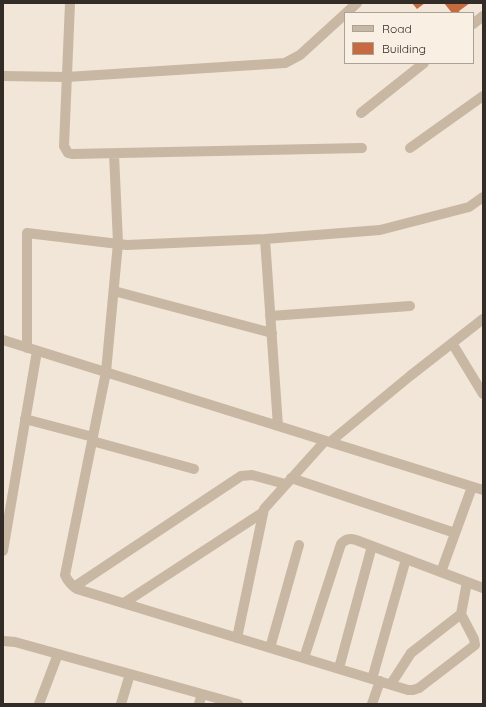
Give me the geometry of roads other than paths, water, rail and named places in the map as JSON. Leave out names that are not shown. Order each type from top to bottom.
[{"type":"street","points":[[70,3],[64,146],[68,153],[114,154],[362,148]]},
{"type":"street","points":[[348,12],[358,3]]},
{"type":"street","points":[[3,76],[67,77],[285,63],[300,55],[344,16]]},
{"type":"street","points":[[474,23],[483,16]]},
{"type":"street","points":[[361,113],[423,64]]},
{"type":"street","points":[[410,148],[483,96]]},
{"type":"street","points":[[114,154],[118,243],[106,372],[65,575],[68,581],[74,587],[408,690],[419,688],[475,645],[474,639],[461,614],[467,582]]},
{"type":"street","points":[[26,348],[27,233],[127,245],[265,239],[380,230],[469,207],[483,197]]},
{"type":"street","points":[[265,239],[278,426]]},
{"type":"street","points":[[114,290],[272,333]]},
{"type":"street","points":[[270,316],[410,306]]},
{"type":"street","points":[[237,638],[262,513],[266,504],[328,441],[483,320]]},
{"type":"street","points":[[3,340],[483,490]]},
{"type":"street","points":[[452,343],[483,394]]},
{"type":"street","points":[[3,551],[37,351]]},
{"type":"street","points":[[25,419],[194,469]]},
{"type":"street","points":[[74,587],[241,476],[252,475],[288,481],[455,534]]},
{"type":"street","points":[[441,572],[472,487]]},
{"type":"street","points":[[124,603],[262,513]]},
{"type":"street","points":[[304,658],[341,544],[346,539],[351,538],[483,588]]},
{"type":"street","points":[[270,648],[299,545]]},
{"type":"street","points":[[339,668],[372,546]]},
{"type":"street","points":[[372,704],[376,680],[406,559]]},
{"type":"street","points":[[391,684],[411,653],[461,614]]},
{"type":"street","points":[[3,642],[16,642],[130,674],[201,699],[238,704]]},
{"type":"street","points":[[39,704],[58,654]]},
{"type":"street","points":[[120,704],[130,674]]}]
